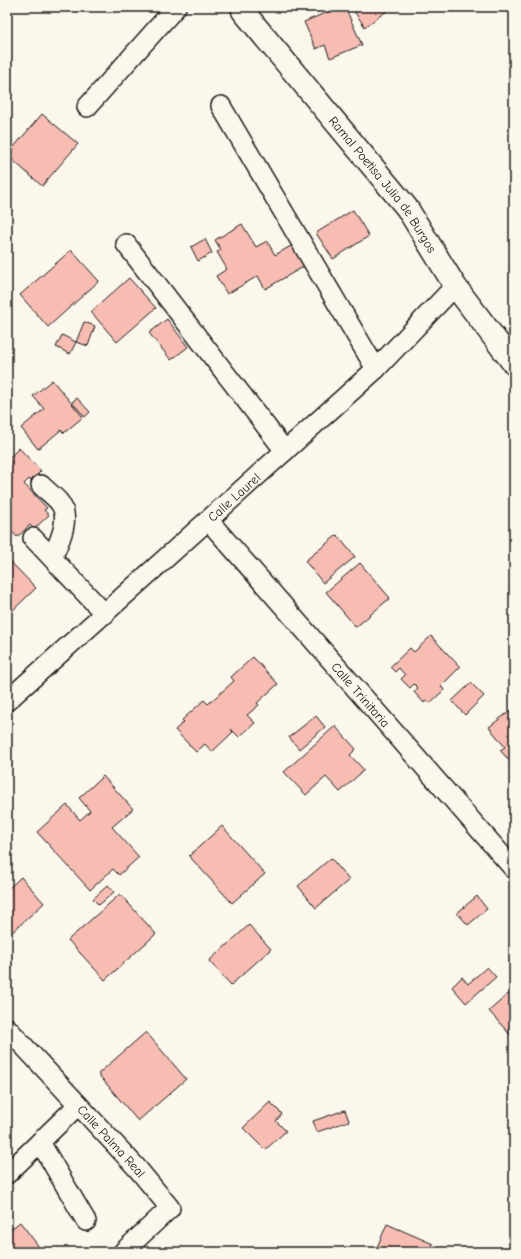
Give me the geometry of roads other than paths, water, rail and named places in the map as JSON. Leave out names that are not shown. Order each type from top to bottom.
[{"type":"street","points":[[87,107],[176,7]]},
{"type":"street","name":"Ramal Poetisa Julia de Burgos","points":[[239,8],[407,208],[455,286],[514,364]]},
{"type":"street","points":[[221,106],[376,369]]},
{"type":"street","points":[[126,244],[285,451]]},
{"type":"street","name":"Calle Laurel","points":[[7,701],[376,369],[455,286]]},
{"type":"street","points":[[41,485],[60,503],[65,517],[61,537],[52,558]]},
{"type":"street","name":"Calle Trinitaria","points":[[208,520],[514,869]]},
{"type":"street","points":[[33,538],[104,614]]},
{"type":"street","name":"Calle Palma Real","points":[[7,1028],[137,1168],[170,1208],[123,1252]]},
{"type":"street","points":[[7,1174],[78,1105]]},
{"type":"street","points":[[40,1142],[86,1221]]}]
